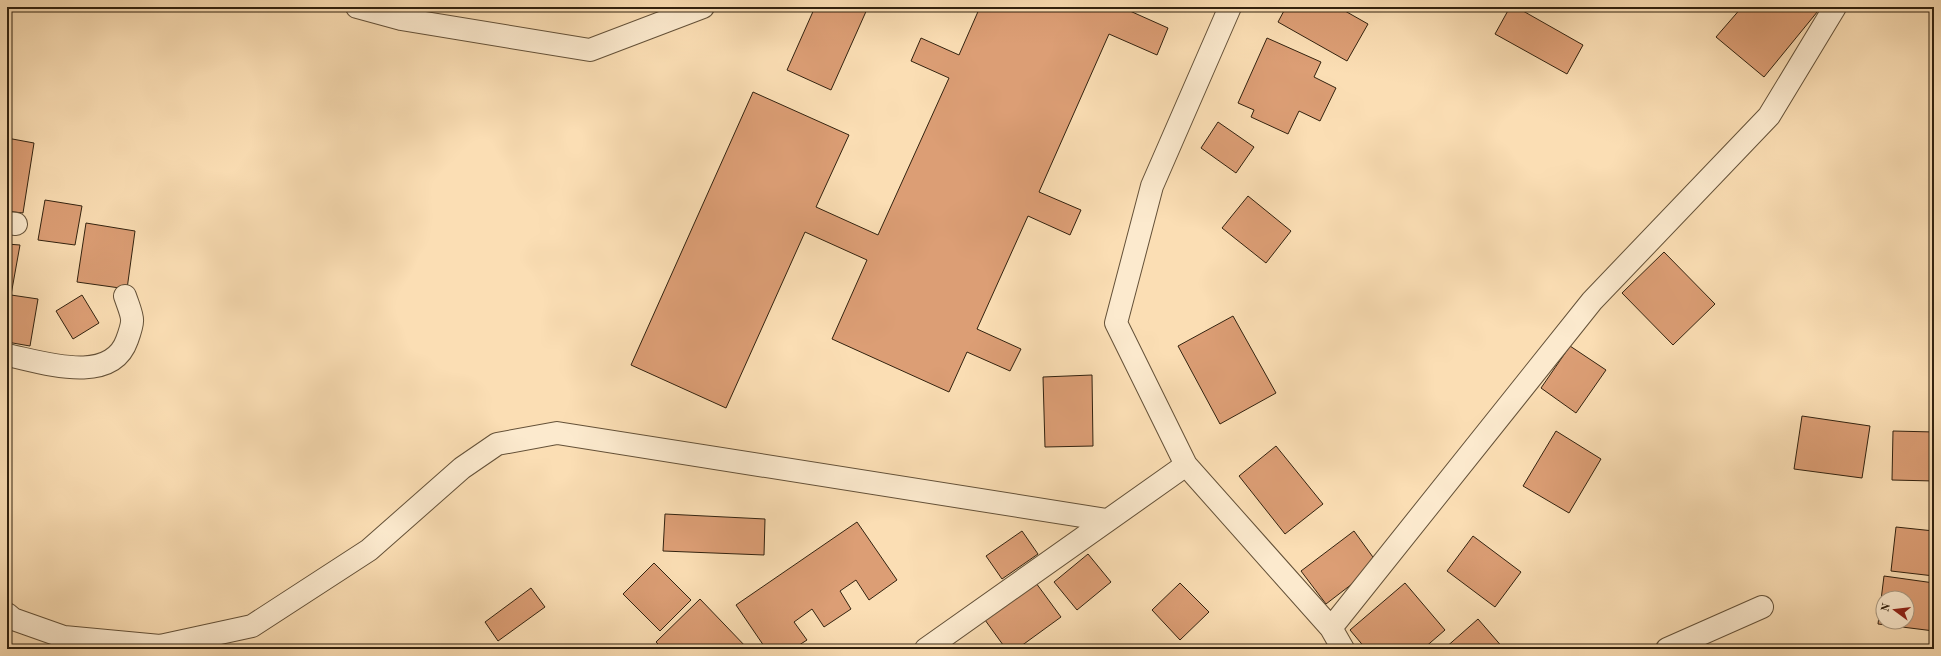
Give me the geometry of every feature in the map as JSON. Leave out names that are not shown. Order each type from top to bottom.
[{"type":"street","points":[[357,7],[401,19],[590,50],[703,7]]},
{"type":"street","points":[[1230,7],[1152,186],[1116,323],[1186,464],[1331,628],[1344,649]]},
{"type":"street","points":[[1331,628],[1592,301],[1769,116],[1835,7]]},
{"type":"street","points":[[7,355],[78,368],[102,366],[123,351],[134,322],[125,296]]},
{"type":"street","points":[[7,614],[13,618],[64,637],[160,646],[252,626],[369,550],[462,468],[497,444],[557,433],[1107,520]]},
{"type":"street","points":[[926,649],[1186,464]]},
{"type":"street","points":[[1667,649],[1762,607]]},
{"type":"building","points":[[815,7],[868,7],[831,90],[787,70]]},
{"type":"building","points":[[980,7],[1121,7],[1168,28],[1157,55],[1109,34],[1039,192],[1081,210],[1070,235],[1028,216],[977,329],[1021,349],[1010,371],[967,352],[949,392],[832,339],[867,260],[805,232],[726,408],[631,365],[753,92],[849,135],[816,207],[878,235],[949,78],[911,61],[921,38],[959,55]]},
{"type":"building","points":[[1286,7],[1338,7],[1368,24],[1347,61],[1278,22]]},
{"type":"building","points":[[1510,7],[1516,7],[1583,45],[1567,74],[1495,34]]},
{"type":"building","points":[[1742,7],[1813,7],[1818,11],[1764,77],[1716,37]]},
{"type":"building","points":[[1267,38],[1321,62],[1314,77],[1336,88],[1320,121],[1299,111],[1288,134],[1251,117],[1254,110],[1238,103]]},
{"type":"building","points":[[1218,122],[1254,147],[1236,173],[1201,148]]},
{"type":"building","points":[[7,138],[34,143],[23,213],[7,211]]},
{"type":"building","points":[[1248,196],[1291,231],[1266,263],[1222,228]]},
{"type":"building","points":[[45,200],[82,206],[75,245],[38,240]]},
{"type":"building","points":[[86,223],[135,231],[127,289],[77,282]]},
{"type":"building","points":[[7,244],[20,245],[11,295],[38,299],[30,346],[7,342]]},
{"type":"building","points":[[1664,252],[1715,304],[1673,345],[1622,293]]},
{"type":"building","points":[[82,295],[99,323],[73,339],[56,311]]},
{"type":"building","points":[[1233,316],[1276,393],[1220,424],[1178,346]]},
{"type":"building","points":[[1570,346],[1606,370],[1576,413],[1541,388]]},
{"type":"building","points":[[1092,375],[1093,446],[1045,447],[1043,377]]},
{"type":"building","points":[[1802,416],[1870,426],[1862,478],[1794,469]]},
{"type":"building","points":[[1556,431],[1601,459],[1569,513],[1523,486]]},
{"type":"building","points":[[1893,431],[1934,432],[1934,481],[1892,480]]},
{"type":"building","points":[[1276,446],[1323,504],[1285,534],[1239,476]]},
{"type":"building","points":[[665,514],[765,519],[764,555],[663,551]]},
{"type":"building","points":[[857,522],[897,580],[869,600],[856,580],[840,591],[851,609],[824,627],[812,609],[794,622],[807,640],[793,649],[766,649],[736,605]]},
{"type":"building","points":[[1896,527],[1934,531],[1934,576],[1891,571]]},
{"type":"building","points":[[1022,531],[1038,554],[1002,579],[986,556]]},
{"type":"building","points":[[1354,531],[1378,564],[1326,604],[1301,571]]},
{"type":"building","points":[[1473,536],[1521,572],[1495,607],[1447,571]]},
{"type":"building","points":[[1088,554],[1111,582],[1077,610],[1054,582]]},
{"type":"building","points":[[654,563],[691,600],[660,631],[623,594]]},
{"type":"building","points":[[1884,576],[1934,583],[1934,631],[1915,629],[1915,590],[1882,590]]},
{"type":"building","points":[[1036,583],[1061,617],[1017,649],[1006,649],[985,620]]},
{"type":"building","points":[[1180,583],[1209,612],[1180,640],[1152,610]]},
{"type":"building","points":[[1405,583],[1445,630],[1423,649],[1366,649],[1350,630]]},
{"type":"building","points":[[531,588],[545,607],[498,641],[485,622]]},
{"type":"building","points":[[700,599],[748,649],[663,649],[656,642]]},
{"type":"building","points":[[1478,619],[1504,649],[1444,649]]}]
